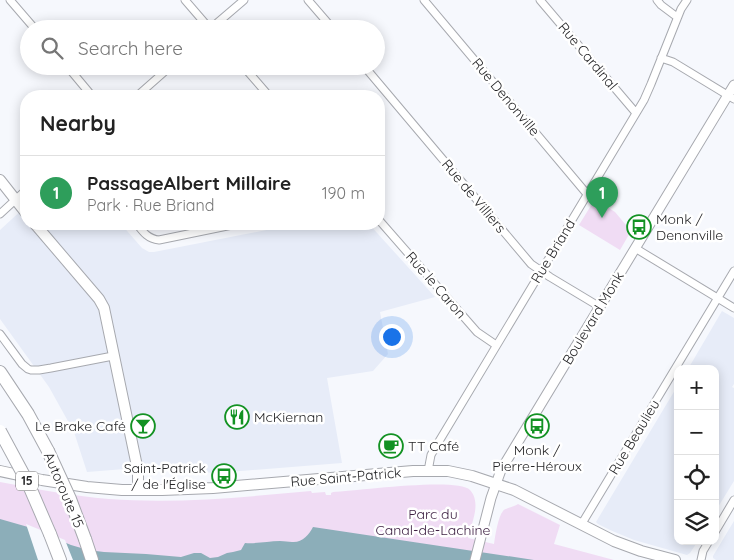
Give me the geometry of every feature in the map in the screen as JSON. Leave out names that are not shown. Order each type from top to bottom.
[{"type":"highway","name":"Autoroute 15","points":[[0,372],[28,414],[54,463],[70,499],[92,560]]},
{"type":"highway","name":"15","points":[[0,431],[22,470],[41,510],[60,560]]},
{"type":"highway","points":[[50,534],[56,560]]},
{"type":"main road","points":[[0,180],[20,205]]},
{"type":"main road","points":[[40,230],[102,303],[138,471],[138,490]]},
{"type":"main road","name":"Rue Saint-Patrick","points":[[0,471],[76,485],[138,490],[171,490],[413,471],[448,471],[472,476],[514,490],[581,525],[623,544],[675,560]]},
{"type":"street","points":[[10,0],[27,20]]},
{"type":"street","points":[[185,0],[203,20]]},
{"type":"street","points":[[221,20],[244,0]]},
{"type":"street","points":[[308,0],[325,20]]},
{"type":"street","name":"Rue Denonville","points":[[424,0],[587,194]]},
{"type":"street","name":"Rue Cardinal","points":[[540,0],[636,113]]},
{"type":"street","points":[[657,0],[677,18]]},
{"type":"street","name":"Rue Briand","points":[[428,471],[430,456],[636,113],[651,84],[681,9],[687,0]]},
{"type":"street","points":[[661,58],[673,62],[731,98]]},
{"type":"street","points":[[74,75],[87,90]]},
{"type":"street","points":[[145,89],[161,75]]},
{"type":"street","points":[[251,75],[264,90]]},
{"type":"street","name":"Rue de Villiers","points":[[372,75],[384,90]]},
{"type":"street","name":"Boulevard Monk","points":[[475,560],[496,484],[505,464],[635,248],[731,98],[734,85]]},
{"type":"street","name":"Rue de Villiers","points":[[385,91],[531,264],[600,307]]},
{"type":"street","points":[[0,214],[20,196]]},
{"type":"street","name":"Rue le Caron","points":[[385,227],[478,332],[496,346]]},
{"type":"street","points":[[142,230],[148,237],[159,240],[208,230]]},
{"type":"street","points":[[635,248],[734,308]]},
{"type":"street","name":"Rue Beaulieu","points":[[581,525],[734,271]]},
{"type":"street","points":[[0,334],[22,364],[31,370],[113,356]]},
{"type":"street","points":[[719,525],[734,500]]},
{"type":"street","points":[[701,560],[707,545]]},
{"type":"shaded area","points":[[20,212],[20,230],[126,230],[142,248],[149,252],[154,252],[266,230],[374,230],[435,297],[380,312],[388,354],[373,371],[327,378],[342,463],[216,473],[150,467],[87,472],[74,432],[49,387],[0,319],[0,230]]},
{"type":"shaded area","points":[[722,311],[734,318],[734,384],[732,387],[734,388],[734,481],[719,505],[719,365],[690,365]]},
{"type":"shaded area","points":[[674,392],[674,545],[695,545],[687,555],[634,540],[596,522]]},
{"type":"shaded area","points":[[734,521],[734,560],[716,560],[713,556]]},
{"type":"green space","points":[[595,199],[615,212],[631,231],[620,250],[579,225]]},
{"type":"green space","name":"Parc du Canal-de-Lachine","points":[[0,482],[95,498],[160,501],[311,491],[312,493],[325,492],[326,495],[331,495],[333,492],[406,486],[462,486],[470,490],[475,501],[475,514],[468,538],[494,544],[501,514],[504,510],[518,504],[560,525],[554,544],[614,560],[0,560]]},
{"type":"water","points":[[0,519],[28,527],[71,545],[104,552],[181,557],[201,553],[210,558],[241,550],[245,543],[296,542],[307,536],[313,527],[534,560],[0,560]]},
{"type":"pier","points":[[26,524],[65,540],[73,560],[38,560]]},
{"type":"place","name":"PassageAlbert Millaire","points":[[602,218]]},
{"type":"place","name":"Monk / Denonville","points":[[639,227]]},
{"type":"place","name":"McKiernan","points":[[237,417]]},
{"type":"place","name":"Le Brake Café","points":[[143,426]]},
{"type":"place","name":"Monk / Pierre-Héroux","points":[[537,426]]},
{"type":"place","name":"TT Café","points":[[391,446]]},
{"type":"place","name":"Saint-Patrick / de l'Église","points":[[224,476]]}]
